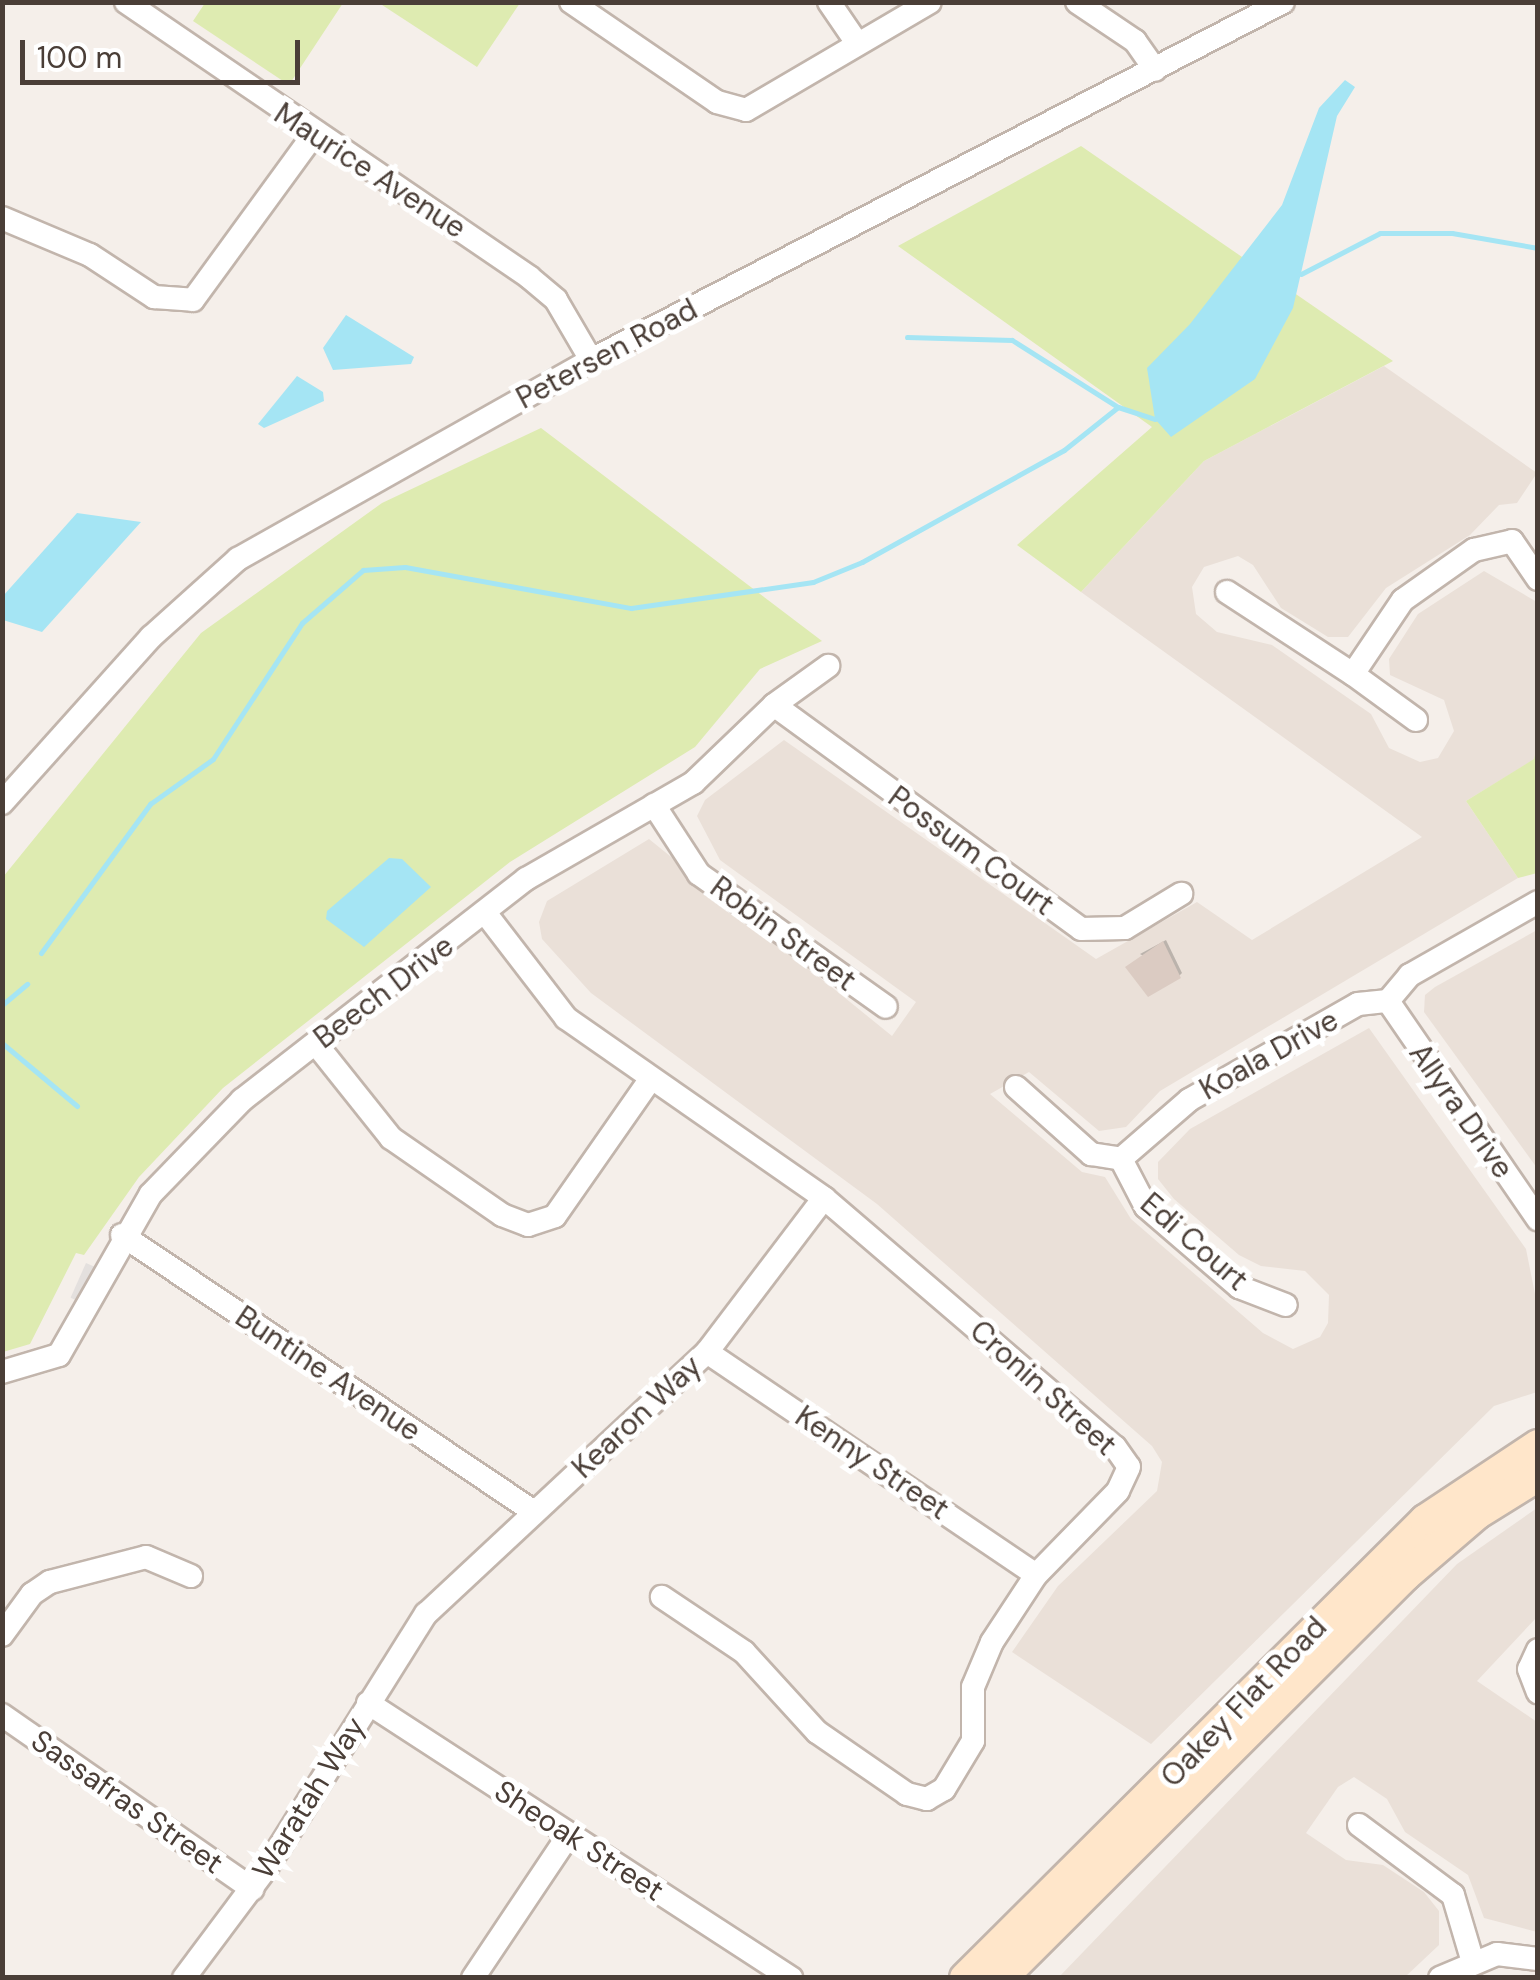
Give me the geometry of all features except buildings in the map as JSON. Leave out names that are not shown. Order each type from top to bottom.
[{"type":"main road","name":"Oakey Flat Road","points":[[965,1978],[1405,1539],[1477,1480],[1538,1445]]},
{"type":"main road","name":"Oakey Flat Road","points":[[1002,1978],[1405,1576],[1476,1514],[1538,1476]]},
{"type":"street","name":"Maurice Avenue","points":[[126,2],[314,134],[529,277],[556,300],[592,360]]},
{"type":"street","points":[[571,2],[716,102],[746,110],[930,2]]},
{"type":"street","points":[[829,2],[857,43]]},
{"type":"street","points":[[1077,2],[1135,41],[1154,70]]},
{"type":"street","name":"Petersen Road","points":[[2,803],[151,637],[238,559],[592,360],[1283,2]]},
{"type":"street","points":[[2,218],[90,255],[154,297],[193,300],[314,134]]},
{"type":"street","points":[[1353,674],[1416,589],[1474,550],[1512,541],[1538,579]]},
{"type":"street","points":[[1227,592],[1416,720]]},
{"type":"street","name":"Beech Drive","points":[[2,1372],[59,1355],[122,1235],[151,1194],[242,1100],[562,855],[693,784],[774,705],[828,666]]},
{"type":"street","name":"Possum Court","points":[[774,705],[1080,929],[1125,928],[1181,894]]},
{"type":"street","name":"Robin Street","points":[[654,804],[700,874],[886,1007]]},
{"type":"street","name":"Koala Drive","points":[[1121,1159],[1189,1100],[1358,1004],[1388,1001],[1410,975],[1538,902]]},
{"type":"street","name":"Cronin Street","points":[[486,914],[566,1018],[824,1198],[1114,1448],[1129,1468],[1118,1491],[1036,1575],[992,1642],[972,1687],[972,1741],[944,1789],[927,1799],[907,1794],[817,1732],[744,1652],[662,1597]]},
{"type":"street","name":"Allyra Drive","points":[[1388,1001],[1538,1220]]},
{"type":"street","points":[[316,1044],[391,1138],[502,1215],[528,1225],[556,1216],[650,1080]]},
{"type":"street","points":[[1016,1087],[1091,1154],[1121,1159]]},
{"type":"street","name":"Edi Court","points":[[1121,1159],[1146,1208],[1239,1287],[1286,1306]]},
{"type":"street","name":"Kearon Way","points":[[426,1614],[707,1352],[824,1198]]},
{"type":"street","name":"Buntine Avenue","points":[[122,1235],[534,1512]]},
{"type":"street","name":"Kenny Street","points":[[707,1352],[1036,1575]]},
{"type":"street","points":[[2,1635],[32,1594],[50,1582],[146,1557],[190,1576]]},
{"type":"street","name":"Waratah Way","points":[[184,1978],[252,1888],[426,1614]]},
{"type":"street","points":[[1538,1650],[1529,1669],[1538,1692]]},
{"type":"street","name":"Sheoak Street","points":[[368,1703],[791,1978]]},
{"type":"street","name":"Sassafras Street","points":[[2,1715],[252,1888]]},
{"type":"street","points":[[1359,1824],[1453,1895],[1472,1959]]},
{"type":"street","points":[[473,1978],[568,1836]]},
{"type":"street","points":[[1440,1978],[1472,1959],[1538,1959]]},
{"type":"shaded area","points":[[1384,366],[1537,473],[1517,503],[1499,505],[1470,535],[1386,588],[1348,637],[1328,637],[1281,608],[1253,565],[1238,556],[1204,567],[1192,587],[1196,614],[1217,632],[1272,645],[1371,714],[1389,748],[1420,762],[1438,758],[1454,731],[1444,700],[1390,675],[1389,659],[1418,614],[1484,571],[1537,602],[1535,759],[1466,801],[1518,878],[1160,1091],[1126,1127],[1099,1131],[1029,1072],[990,1094],[1082,1172],[1105,1177],[1131,1219],[1263,1333],[1293,1349],[1320,1337],[1328,1323],[1329,1295],[1305,1271],[1261,1266],[1239,1255],[1174,1199],[1158,1179],[1158,1162],[1190,1129],[1369,1028],[1526,1249],[1537,1304],[1537,1392],[1494,1406],[1151,1744],[1012,1652],[1058,1586],[1157,1491],[1162,1462],[1152,1446],[877,1204],[591,993],[542,939],[539,922],[547,901],[649,839],[892,1036],[916,1002],[720,860],[697,816],[705,800],[784,740],[1096,959],[1197,902],[1252,940],[1422,837],[1081,592],[1204,461]]},
{"type":"shaded area","points":[[1538,930],[1537,1168],[1424,1012],[1425,995],[1435,987]]},
{"type":"shaded area","points":[[86,1263],[95,1267],[80,1302],[71,1298]]},
{"type":"shaded area","points":[[1537,1508],[1537,1617],[1477,1681],[1537,1722],[1537,1932],[1484,1918],[1468,1875],[1405,1832],[1387,1799],[1354,1777],[1338,1787],[1306,1833],[1346,1860],[1383,1865],[1424,1892],[1439,1911],[1439,1945],[1405,1977],[1059,1977],[1457,1564]]},
{"type":"green space","points":[[205,2],[343,3],[289,85],[193,21]]},
{"type":"green space","points":[[379,3],[520,3],[477,67]]},
{"type":"green space","points":[[1081,146],[1393,361],[1204,461],[1081,592],[1017,545],[1152,427],[898,246]]},
{"type":"green space","points":[[541,428],[822,641],[760,669],[695,747],[510,862],[223,1088],[139,1177],[84,1255],[76,1253],[30,1344],[3,1352],[3,877],[201,633],[382,503]]},
{"type":"green space","points":[[1537,747],[1537,873],[1518,878],[1466,801],[1534,759]]},
{"type":"water","points":[[1345,80],[1355,87],[1337,116],[1293,308],[1255,379],[1171,437],[1155,419],[1147,368],[1190,324],[1282,205],[1319,108]]},
{"type":"water","points":[[346,315],[414,357],[411,364],[333,370],[323,348]]},
{"type":"water","points":[[297,376],[323,392],[324,401],[264,428],[258,424]]},
{"type":"water","points":[[77,513],[141,522],[42,632],[3,620],[3,596]]},
{"type":"water","points":[[389,858],[402,859],[431,887],[364,947],[326,919],[327,911]]},
{"type":"waterway","points":[[1301,274],[1380,233],[1452,233],[1538,248]]},
{"type":"waterway","points":[[907,337],[1012,340],[1118,407]]},
{"type":"waterway","points":[[41,953],[150,804],[213,759],[302,623],[363,570],[405,567],[631,608],[813,582],[862,562],[1064,450],[1118,407],[1155,419]]},
{"type":"waterway","points":[[2,1005],[27,984]]},
{"type":"waterway","points":[[2,1043],[77,1106]]}]
